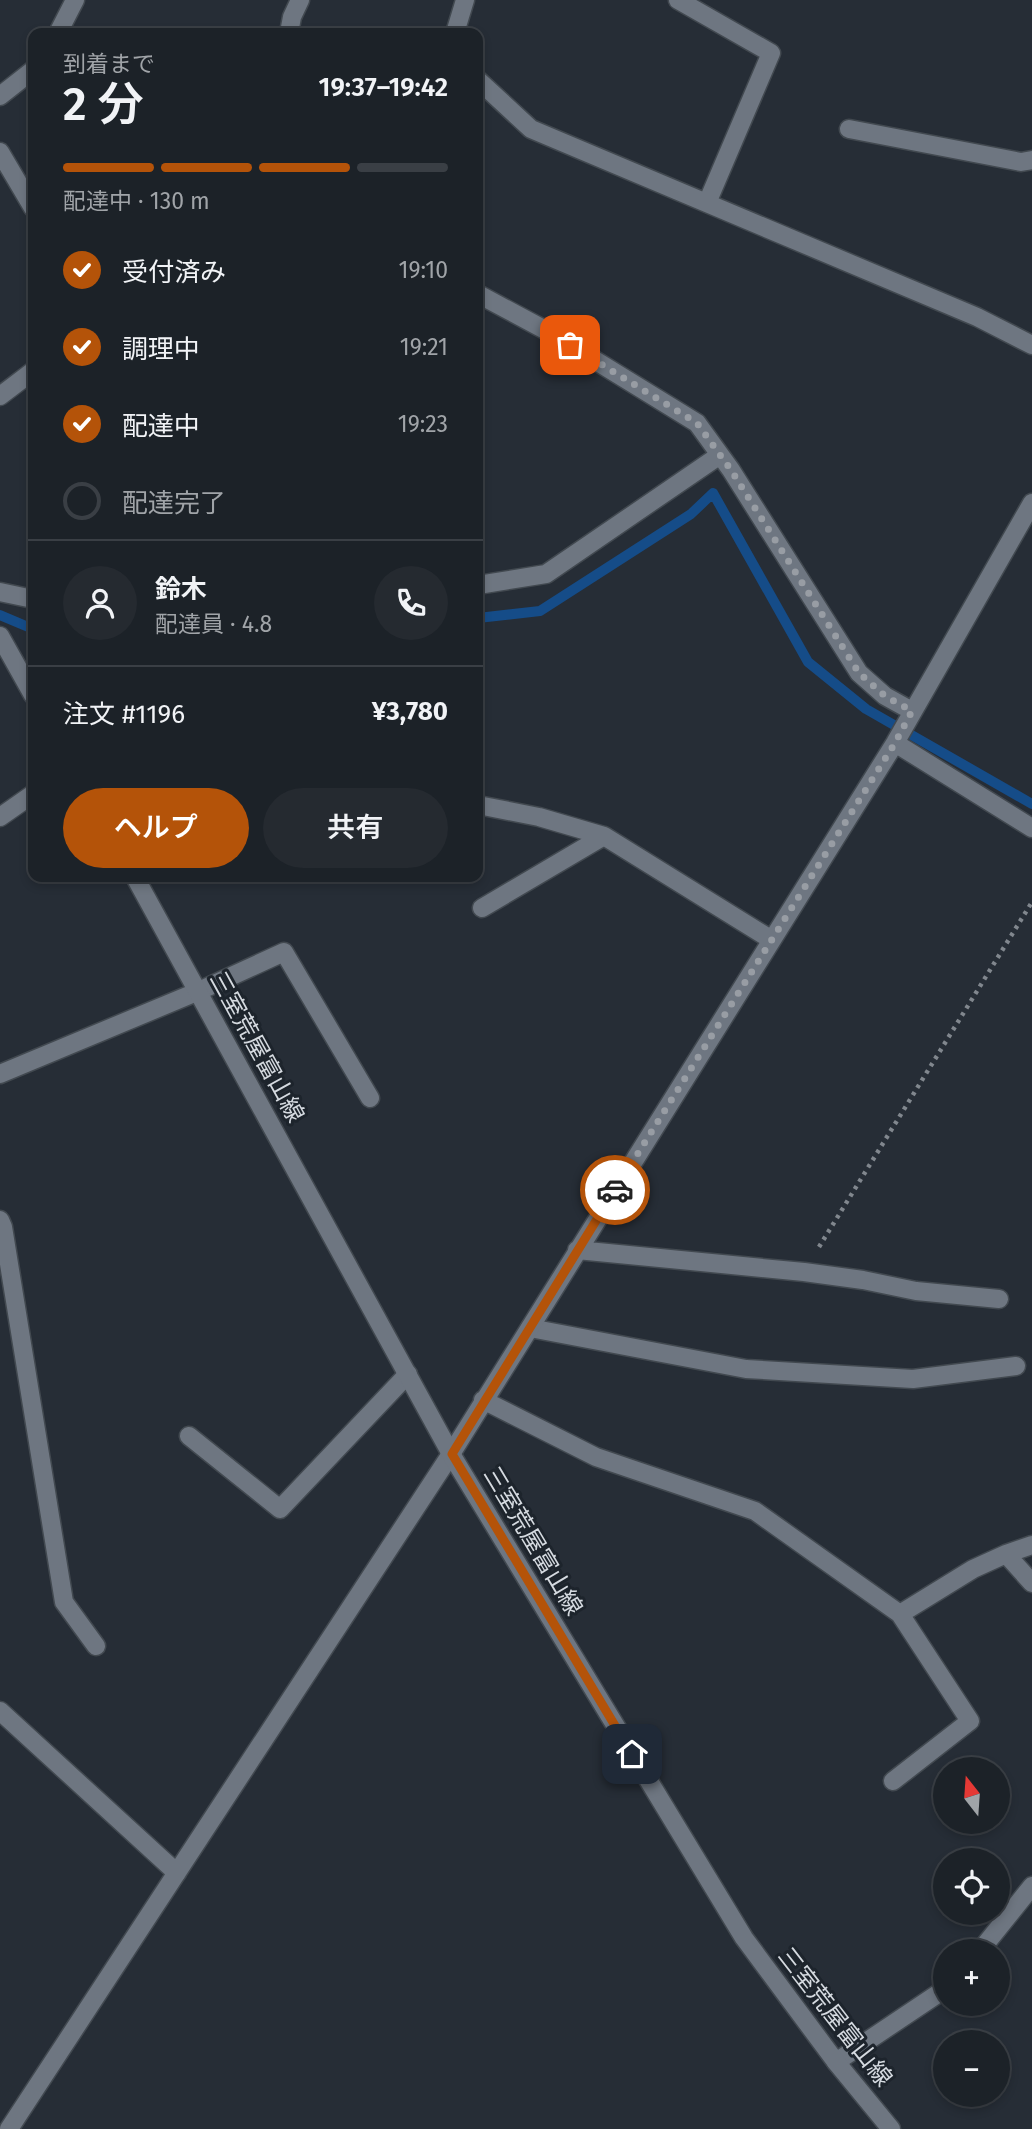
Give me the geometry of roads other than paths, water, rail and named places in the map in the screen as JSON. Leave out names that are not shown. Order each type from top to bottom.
[{"type":"street","points":[[61,28],[75,0]]},
{"type":"street","points":[[290,28],[300,0]]},
{"type":"street","points":[[457,28],[465,0]]},
{"type":"street","points":[[678,0],[771,53],[707,203]]},
{"type":"street","points":[[0,96],[28,75]]},
{"type":"street","points":[[483,85],[531,129],[977,317],[1032,345]]},
{"type":"street","points":[[849,129],[1021,162],[1032,160]]},
{"type":"street","points":[[0,152],[28,200]]},
{"type":"street","points":[[483,297],[549,332],[697,423],[859,673],[885,696],[912,711]]},
{"type":"street","points":[[0,396],[28,375]]},
{"type":"street","points":[[483,584],[546,574],[720,455]]},
{"type":"street","points":[[9,2129],[452,1454],[483,1400],[895,743],[1032,502]]},
{"type":"street","points":[[0,592],[28,598]]},
{"type":"street","points":[[0,636],[28,686]]},
{"type":"street","points":[[895,743],[1032,828]]},
{"type":"street","points":[[0,817],[28,797]]},
{"type":"street","points":[[483,806],[539,817],[604,836],[772,940]]},
{"type":"street","points":[[482,908],[604,836]]},
{"type":"street","name":"三室荒屋富山線","points":[[138,882],[452,1454],[744,1938],[836,2062],[891,2129]]},
{"type":"street","points":[[0,1074],[199,991],[284,952],[370,1098]]},
{"type":"street","points":[[0,1220],[64,1602],[96,1646]]},
{"type":"street","points":[[577,1250],[804,1272],[916,1291],[999,1299]]},
{"type":"street","points":[[530,1328],[746,1369],[913,1379],[1016,1366]]},
{"type":"street","points":[[190,1436],[281,1509],[408,1374]]},
{"type":"street","points":[[483,1400],[596,1457],[755,1511],[900,1614],[970,1721],[893,1781]]},
{"type":"street","points":[[900,1614],[973,1569],[1032,1545]]},
{"type":"street","points":[[1006,1554],[1032,1583]]},
{"type":"street","points":[[0,1711],[177,1873]]},
{"type":"street","points":[[989,1939],[1032,1886]]},
{"type":"street","points":[[836,2062],[933,1997]]},
{"type":"waterway","points":[[483,617],[540,611],[691,514],[713,493],[808,662],[866,709],[1032,804]]},
{"type":"waterway","points":[[0,615],[28,627]]}]
